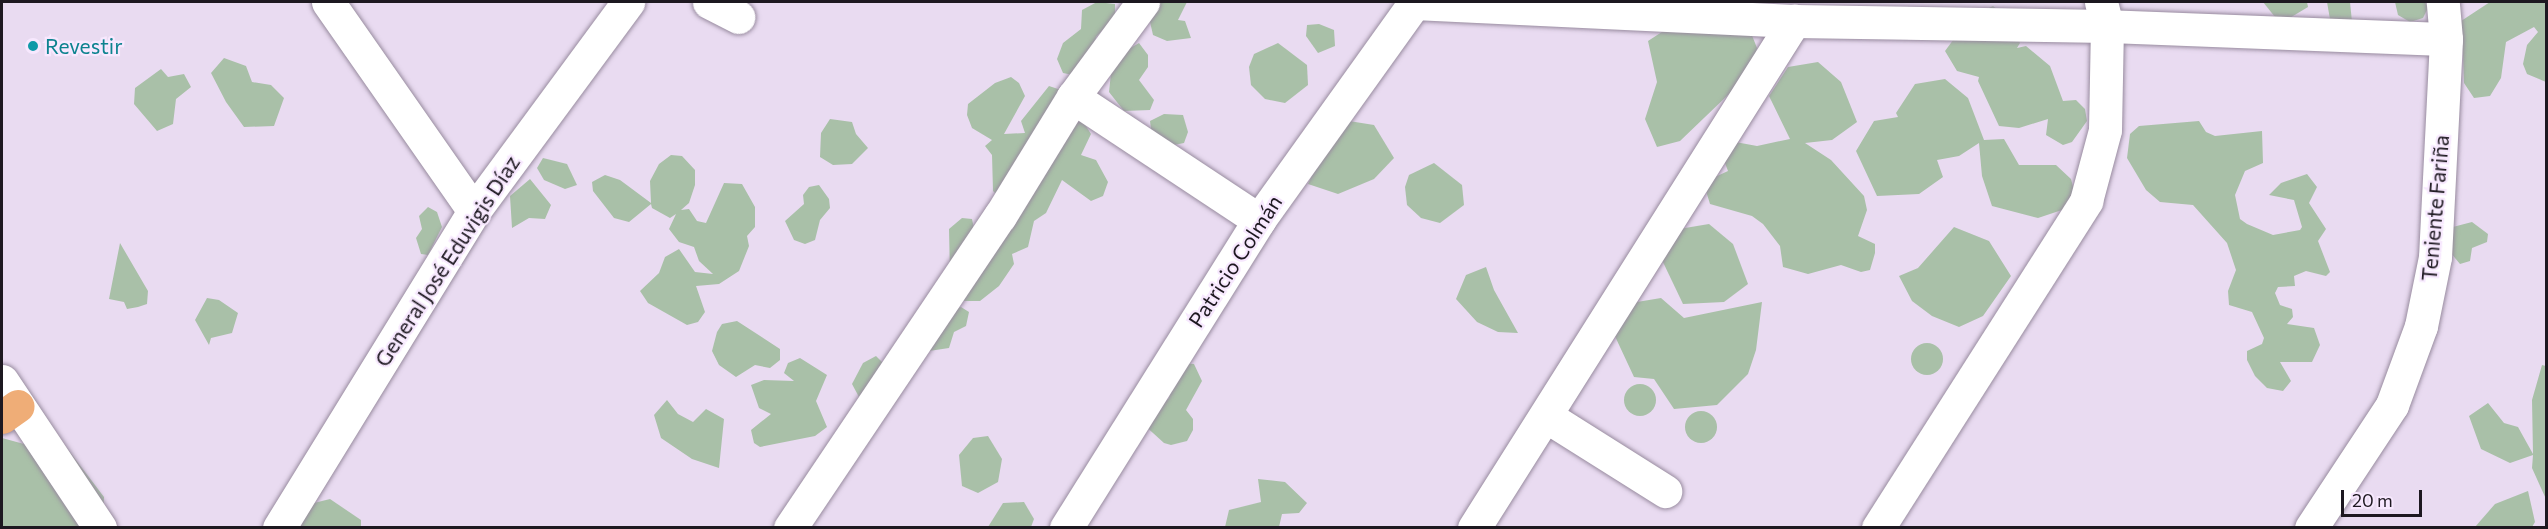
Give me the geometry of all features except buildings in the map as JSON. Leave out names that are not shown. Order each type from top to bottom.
[{"type":"street","points":[[328,2],[474,211]]},
{"type":"street","name":"General José Eduvigis Díaz","points":[[279,528],[474,211],[627,2]]},
{"type":"street","points":[[709,2],[738,17]]},
{"type":"street","points":[[790,528],[1000,216],[1072,97],[1143,2]]},
{"type":"street","points":[[1415,2],[1794,21],[2104,14],[2446,39]]},
{"type":"street","name":"Patricio Colmán","points":[[1066,528],[1259,220],[1415,2]]},
{"type":"street","name":"Teniente Fariña","points":[[2311,528],[2391,405],[2421,326],[2435,257],[2446,39],[2443,2]]},
{"type":"street","points":[[1878,528],[2086,201],[2105,130],[2104,14]]},
{"type":"street","points":[[1474,528],[1794,21]]},
{"type":"street","points":[[1072,97],[1259,220]]},
{"type":"street","points":[[7,402],[100,528]]},
{"type":"street","points":[[1546,416],[1665,490]]},
{"type":"green space","points":[[1097,2],[1115,4],[1115,17],[1096,37],[1090,67],[1073,75],[1063,73],[1057,59],[1063,43],[1081,29],[1082,10]]},
{"type":"green space","points":[[1156,2],[1187,2],[1178,20],[1185,21],[1191,38],[1167,41],[1153,35],[1148,13]]},
{"type":"green space","points":[[1708,2],[1740,5],[1757,48],[1753,71],[1680,141],[1657,147],[1645,119],[1657,82],[1648,41]]},
{"type":"green space","points":[[2263,2],[2307,2],[2308,7],[2288,19],[2275,17]]},
{"type":"green space","points":[[2327,2],[2350,2],[2352,22],[2331,25]]},
{"type":"green space","points":[[2395,2],[2425,2],[2428,8],[2423,18],[2410,22],[2398,15]]},
{"type":"green space","points":[[2490,2],[2546,2],[2546,82],[2527,74],[2523,64],[2527,45],[2538,32],[2534,27],[2506,42],[2501,78],[2490,96],[2474,98],[2464,83],[2463,54],[2455,25]]},
{"type":"green space","points":[[1993,6],[2011,21],[2020,43],[2017,48],[2026,46],[2050,66],[2063,101],[2076,100],[2085,109],[2087,121],[2072,142],[2063,145],[2046,135],[2048,119],[2019,128],[1999,126],[1978,81],[1979,77],[1957,71],[1945,51],[1970,17]]},
{"type":"green space","points":[[1319,24],[1334,30],[1335,46],[1318,53],[1306,36],[1307,25]]},
{"type":"green space","points":[[1139,43],[1148,55],[1148,67],[1139,80],[1154,100],[1150,110],[1124,111],[1109,92],[1111,73],[1122,53]]},
{"type":"green space","points":[[1278,43],[1307,65],[1308,85],[1285,103],[1265,99],[1251,85],[1249,67],[1254,54]]},
{"type":"green space","points":[[224,58],[246,66],[252,82],[271,85],[284,98],[274,126],[244,127],[226,102],[211,73]]},
{"type":"green space","points":[[1818,62],[1841,82],[1857,122],[1832,140],[1805,143],[1831,160],[1864,196],[1867,210],[1858,236],[1875,244],[1870,270],[1861,272],[1841,265],[1808,274],[1783,267],[1780,246],[1763,224],[1752,216],[1710,204],[1706,191],[1715,177],[1728,171],[1723,158],[1730,141],[1757,146],[1790,139],[1769,96],[1788,67]]},
{"type":"green space","points":[[161,69],[168,77],[184,74],[191,87],[176,99],[173,124],[157,131],[134,104],[135,88]]},
{"type":"green space","points":[[1011,77],[1019,83],[1025,96],[1004,134],[1025,133],[1021,121],[1049,86],[1064,91],[1091,134],[1081,155],[1096,160],[1108,182],[1103,196],[1091,201],[1062,180],[1046,213],[1034,221],[1028,247],[1012,254],[1014,264],[999,286],[980,301],[958,301],[950,276],[949,229],[962,218],[972,219],[975,233],[997,195],[993,191],[992,155],[985,146],[992,140],[972,128],[967,115],[968,104],[995,83]]},
{"type":"green space","points":[[1945,79],[1968,98],[1984,140],[2004,139],[2019,165],[2056,165],[2071,179],[2075,194],[2068,208],[2038,218],[1992,206],[1982,176],[1979,143],[1959,156],[1937,160],[1943,177],[1919,194],[1877,196],[1856,151],[1874,121],[1898,117],[1896,113],[1915,84]]},
{"type":"green space","points":[[1164,114],[1183,115],[1188,132],[1184,143],[1174,145],[1152,136],[1150,121]]},
{"type":"green space","points":[[830,119],[852,122],[856,134],[868,148],[852,164],[833,165],[820,157],[821,133]]},
{"type":"green space","points":[[1349,121],[1374,125],[1394,158],[1374,179],[1338,194],[1308,184],[1323,151]]},
{"type":"green space","points":[[2199,121],[2206,132],[2215,136],[2262,131],[2263,163],[2245,171],[2235,195],[2240,219],[2247,224],[2273,235],[2300,230],[2302,227],[2294,200],[2269,195],[2281,183],[2307,174],[2317,187],[2309,203],[2326,229],[2318,241],[2330,272],[2326,276],[2306,271],[2294,276],[2295,286],[2278,287],[2275,293],[2280,305],[2292,309],[2293,317],[2287,324],[2314,328],[2320,345],[2312,362],[2280,362],[2291,381],[2283,391],[2267,388],[2255,376],[2247,360],[2247,351],[2262,344],[2264,338],[2252,312],[2229,305],[2228,291],[2236,270],[2227,243],[2193,205],[2160,202],[2146,190],[2127,158],[2130,134],[2139,126]]},
{"type":"green space","points":[[671,155],[682,156],[695,170],[695,185],[689,203],[681,210],[689,209],[697,221],[706,223],[724,183],[742,184],[755,207],[755,227],[747,236],[749,246],[739,271],[719,284],[696,286],[705,312],[698,322],[687,325],[648,303],[640,291],[659,273],[665,257],[679,249],[695,272],[713,274],[699,261],[694,247],[679,242],[669,229],[676,214],[670,218],[652,208],[651,204],[629,222],[614,218],[593,191],[592,182],[605,175],[620,180],[651,203],[650,181],[659,164]]},
{"type":"green space","points":[[543,158],[567,164],[577,185],[565,189],[544,180],[537,168]]},
{"type":"green space","points":[[1434,163],[1462,185],[1464,205],[1440,223],[1421,218],[1407,205],[1405,187],[1409,175]]},
{"type":"green space","points":[[530,179],[551,205],[545,219],[529,218],[512,228],[510,196]]},
{"type":"green space","points":[[819,185],[829,199],[830,208],[820,220],[815,240],[805,244],[794,240],[785,221],[804,204],[803,195],[809,187]]},
{"type":"green space","points":[[428,207],[437,212],[442,227],[428,255],[421,254],[416,238],[422,229],[419,216]]},
{"type":"green space","points":[[2472,222],[2488,234],[2487,242],[2472,248],[2470,261],[2460,264],[2450,252],[2449,228]]},
{"type":"green space","points":[[1709,224],[1733,244],[1748,284],[1724,302],[1683,304],[1661,258],[1679,229]]},
{"type":"green space","points":[[1954,227],[1989,241],[2011,276],[1983,316],[1959,327],[1932,316],[1912,301],[1899,276],[1918,268]]},
{"type":"green space","points":[[120,243],[148,291],[147,304],[127,309],[124,302],[109,299]]},
{"type":"green space","points":[[1486,267],[1494,290],[1518,333],[1498,332],[1477,322],[1456,299],[1466,275]]},
{"type":"green space","points":[[207,298],[219,300],[238,313],[232,333],[211,338],[209,345],[195,320]]},
{"type":"green space","points":[[1661,298],[1684,318],[1762,302],[1756,350],[1748,374],[1717,405],[1674,409],[1654,379],[1634,377],[1613,332],[1631,303]]},
{"type":"green space","points":[[961,307],[969,312],[966,326],[954,332],[949,348],[929,351],[952,310]]},
{"type":"green space","points":[[737,321],[780,349],[780,360],[770,368],[755,365],[736,377],[719,365],[712,351],[717,332],[722,324]]},
{"type":"green space","points":[[1927,343],[1938,348],[1943,359],[1938,370],[1927,375],[1916,370],[1911,359],[1916,348]]},
{"type":"green space","points":[[876,356],[884,364],[859,397],[852,384],[863,363]]},
{"type":"green space","points":[[800,358],[827,375],[816,401],[827,427],[815,436],[760,447],[754,443],[751,430],[771,414],[759,408],[751,385],[764,380],[794,381],[784,373],[788,363]]},
{"type":"green space","points":[[1178,363],[1194,364],[1202,381],[1186,410],[1193,419],[1193,430],[1187,441],[1171,445],[1164,443],[1142,423],[1169,398]]},
{"type":"green space","points":[[2542,365],[2546,366],[2546,499],[2532,468],[2533,455],[2510,463],[2481,449],[2469,416],[2488,403],[2504,423],[2518,427],[2533,454],[2532,400]]},
{"type":"green space","points":[[1640,384],[1651,389],[1656,400],[1651,411],[1640,416],[1629,411],[1624,400],[1629,389]]},
{"type":"green space","points":[[667,400],[678,414],[693,422],[706,409],[724,419],[719,468],[692,459],[661,438],[654,415]]},
{"type":"green space","points":[[1701,411],[1712,416],[1717,427],[1712,438],[1701,443],[1690,438],[1685,427],[1690,416]]},
{"type":"green space","points":[[57,435],[104,497],[103,527],[2,527],[2,438],[24,444]]},
{"type":"green space","points":[[988,436],[1002,459],[998,482],[978,493],[962,486],[959,455],[973,438]]},
{"type":"green space","points":[[1258,479],[1285,482],[1307,503],[1299,513],[1282,514],[1279,527],[1225,527],[1229,510],[1261,502]]},
{"type":"green space","points":[[2528,491],[2535,522],[2532,527],[2475,527],[2495,504]]},
{"type":"green space","points":[[330,499],[361,520],[361,527],[300,528],[310,504]]},
{"type":"green space","points":[[1024,502],[1034,519],[1031,527],[988,527],[1003,503]]},
{"type":"place","name":"Revestir","points":[[33,46]]}]
